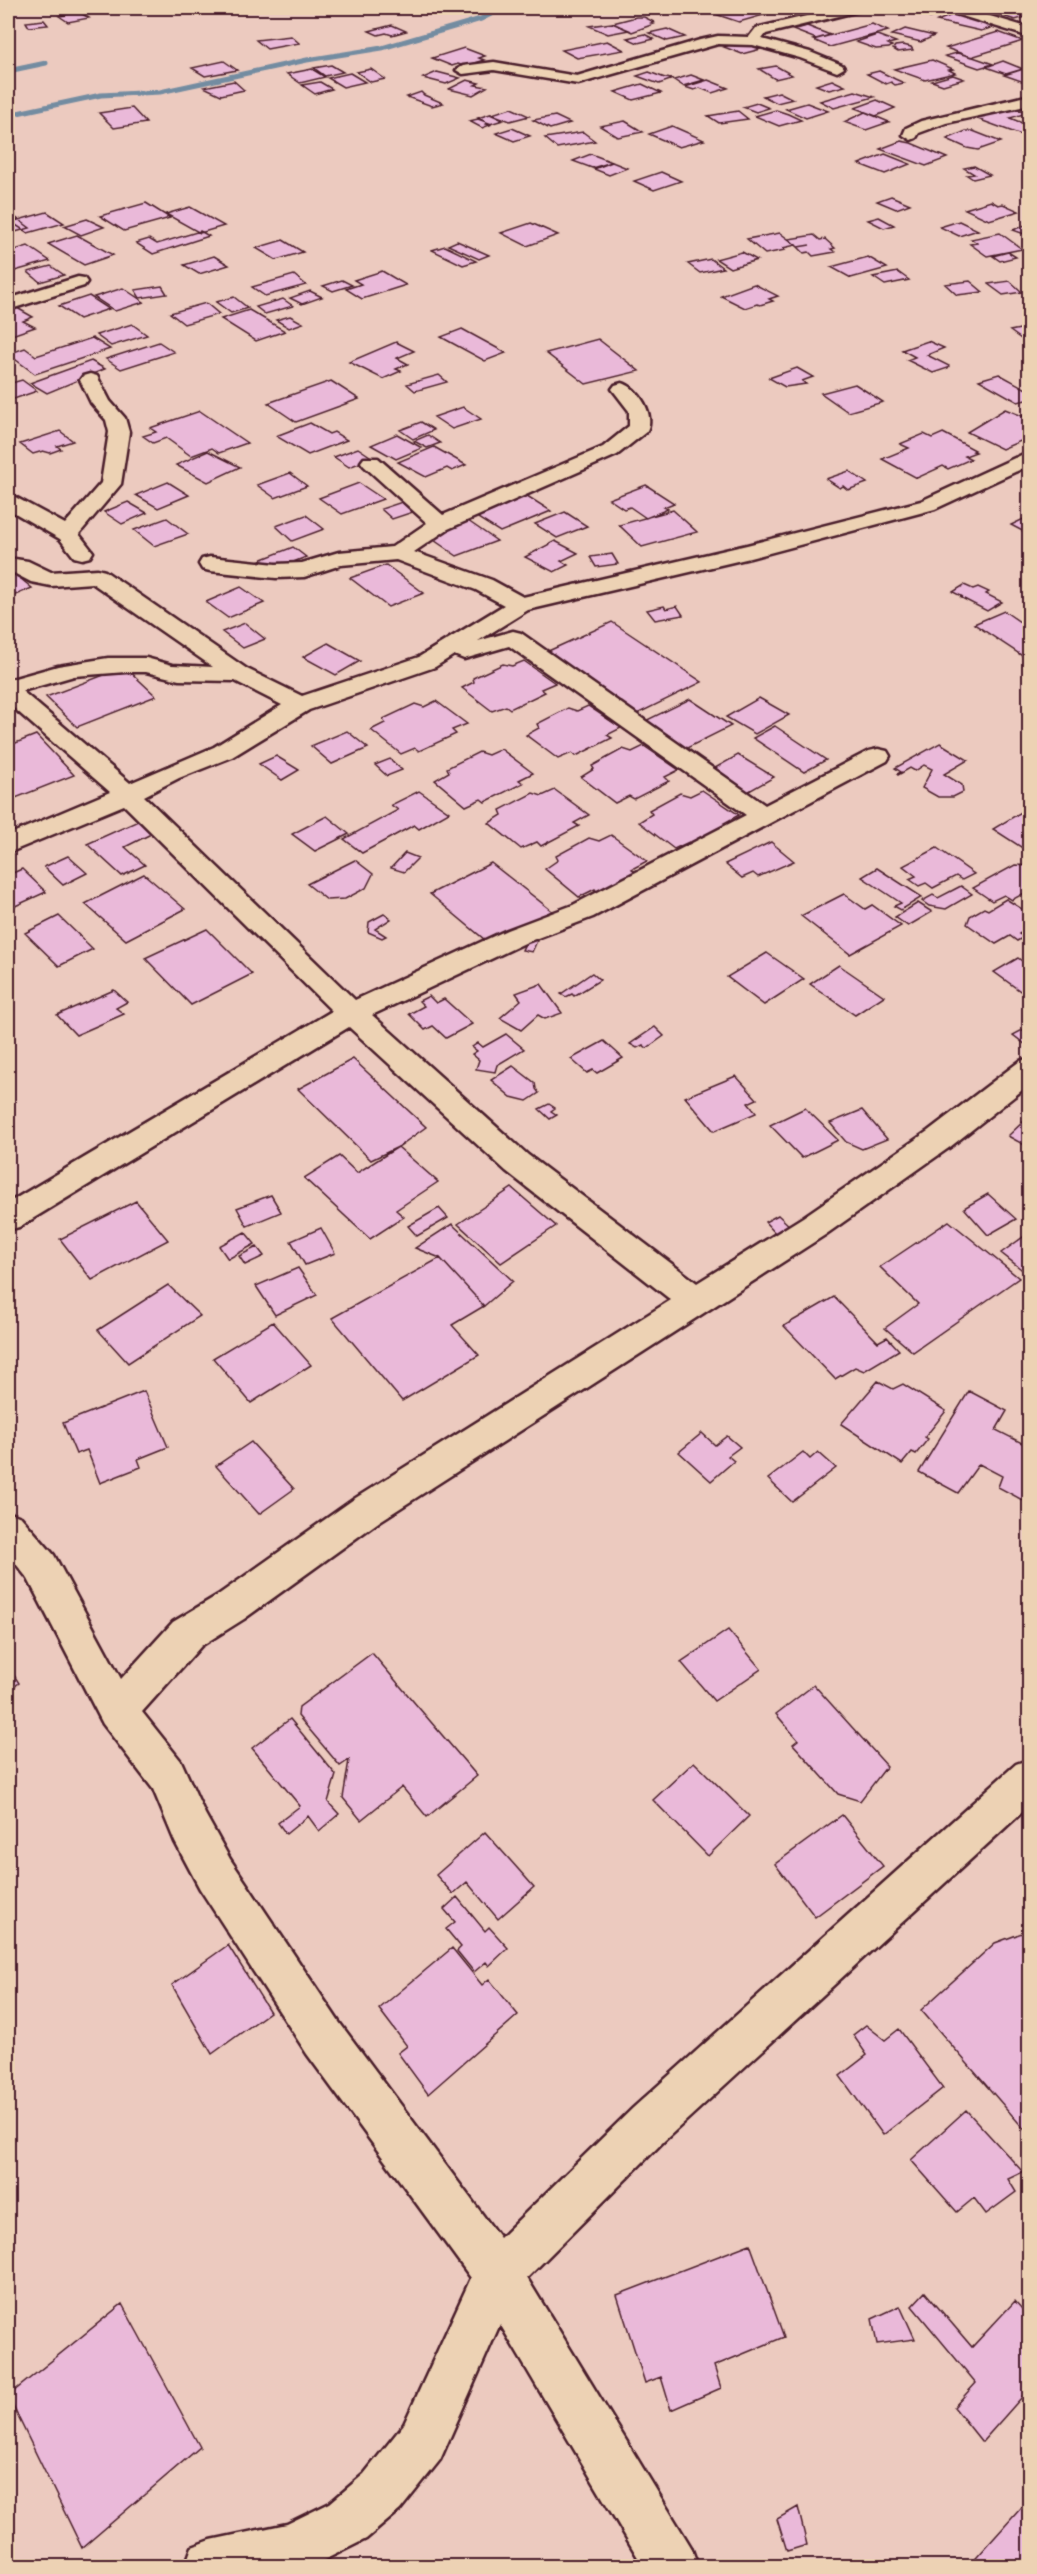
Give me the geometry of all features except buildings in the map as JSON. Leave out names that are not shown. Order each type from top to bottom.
[{"type":"street","points":[[753,41],[761,31],[854,8]]},
{"type":"street","points":[[951,8],[1029,33]]},
{"type":"street","points":[[463,70],[495,66],[578,80],[718,40],[753,41],[805,55],[837,68]]},
{"type":"street","points":[[911,135],[911,131],[950,116],[1029,99]]},
{"type":"street","points":[[8,305],[78,282]]},
{"type":"street","points":[[68,534],[111,484],[119,432],[115,418],[101,403],[90,380]]},
{"type":"street","points":[[398,553],[440,524],[610,451],[639,428],[639,411],[622,389]]},
{"type":"street","points":[[427,662],[520,605],[750,551],[928,505],[1002,472],[1029,457]]},
{"type":"street","points":[[371,462],[440,524]]},
{"type":"street","points":[[8,501],[68,534],[97,576],[239,674],[300,705]]},
{"type":"street","points":[[210,564],[276,571],[304,570],[339,559],[398,553],[484,585],[520,605]]},
{"type":"street","points":[[8,564],[20,566],[39,577],[51,579],[97,576]]},
{"type":"street","points":[[8,845],[223,752],[300,705],[427,662],[513,638],[764,816]]},
{"type":"street","points":[[239,674],[200,675],[168,672],[146,665],[95,664],[35,678],[8,689],[127,794],[351,1013],[517,1163],[694,1300]]},
{"type":"street","points":[[8,1218],[351,1013],[517,936],[583,911],[878,756]]},
{"type":"street","points":[[117,1711],[187,1634],[231,1607],[367,1509],[694,1300],[814,1227],[939,1139],[1029,1068]]},
{"type":"street","points":[[8,1528],[41,1567],[117,1711],[167,1775],[190,1828],[215,1874],[323,2038],[497,2274],[672,2566]]},
{"type":"street","points":[[211,2566],[292,2549],[348,2521],[382,2492],[422,2442],[497,2274],[649,2124],[1029,1778]]},
{"type":"waterway","points":[[8,115],[101,95],[160,92],[307,60],[382,48],[481,19],[493,13],[524,8]]},
{"type":"waterway","points":[[8,71],[46,63]]}]
